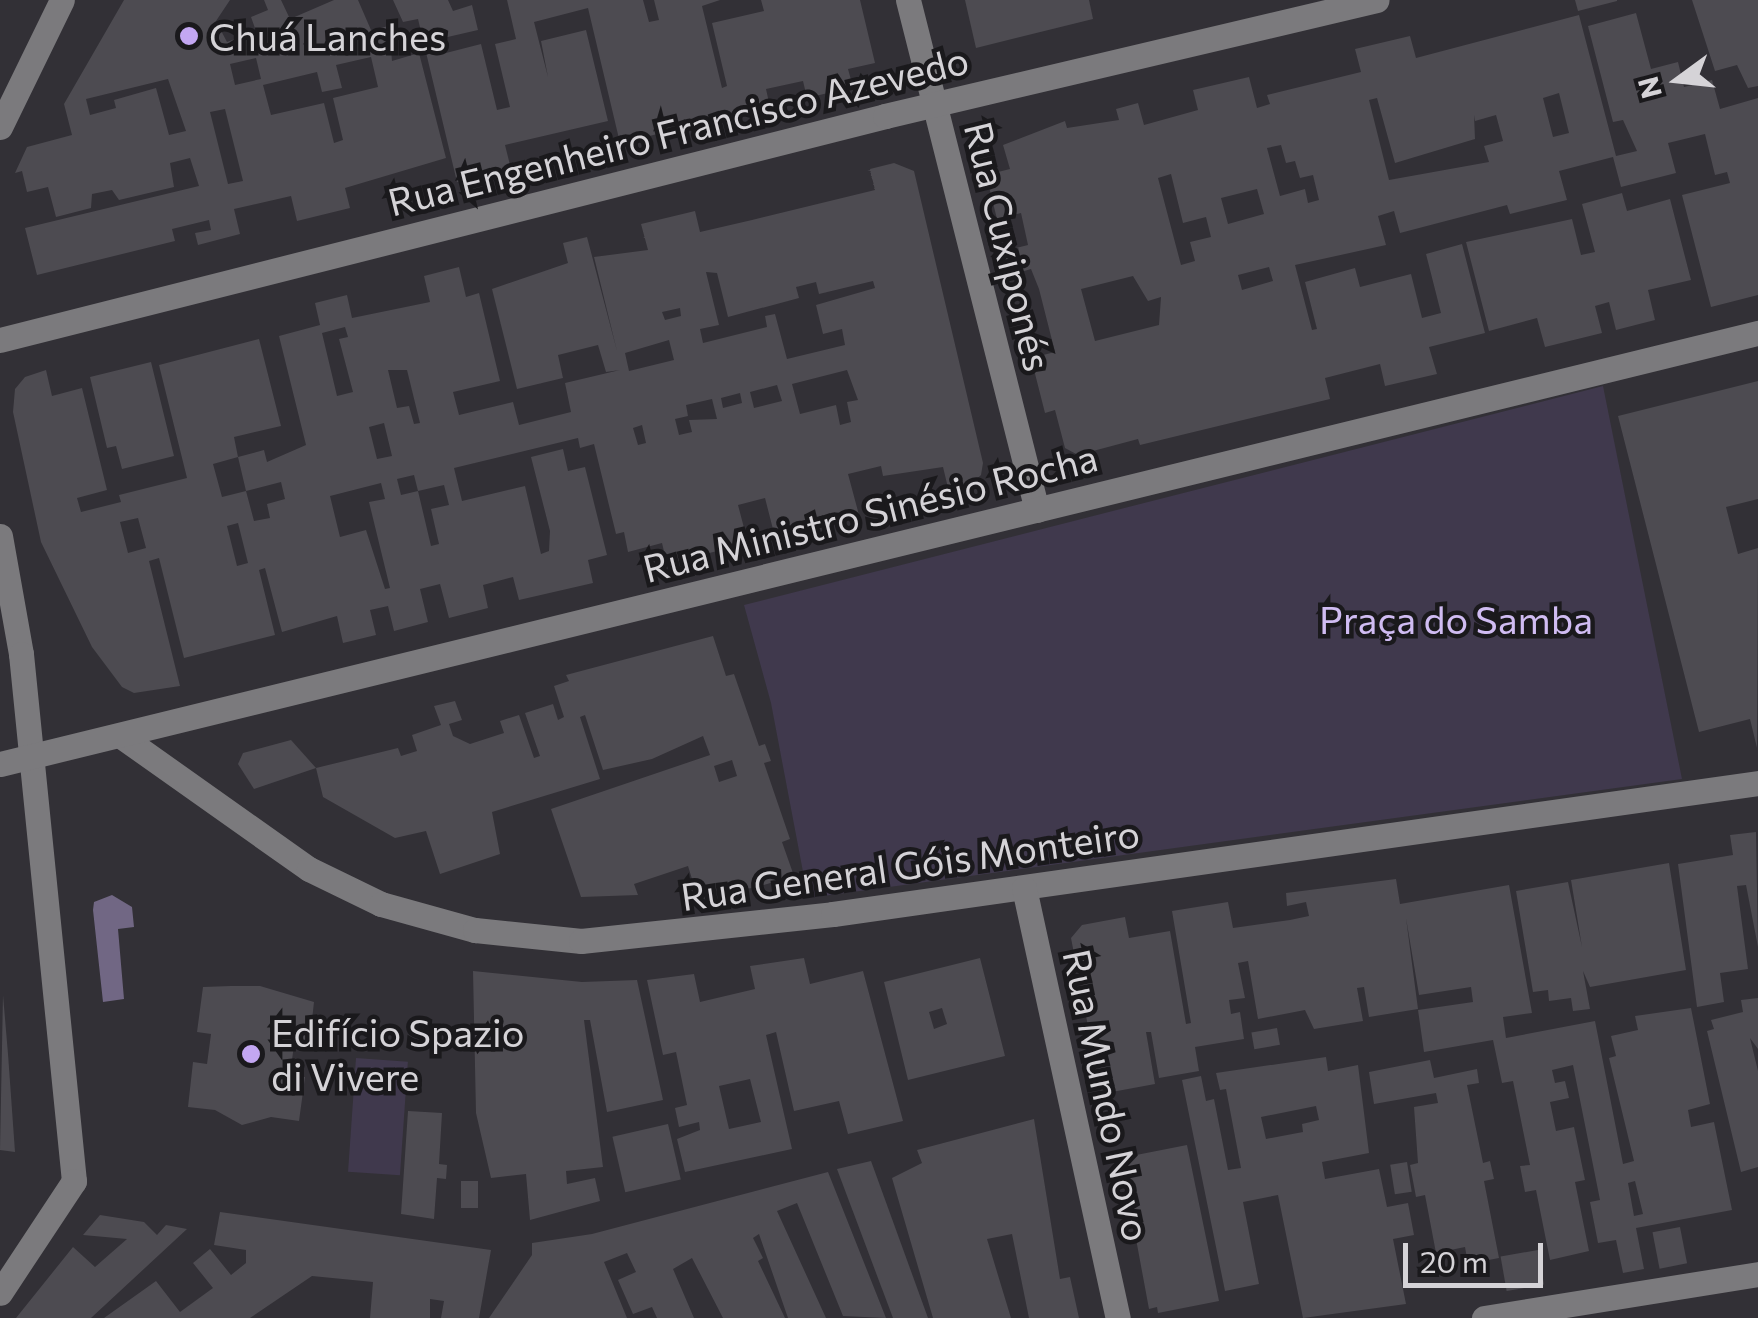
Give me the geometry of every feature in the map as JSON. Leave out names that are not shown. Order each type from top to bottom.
[{"type":"street","points":[[0,127],[62,0]]},
{"type":"street","name":"Rua Cuxiponés","points":[[908,0],[1037,510]]},
{"type":"street","name":"Rua Engenheiro Francisco Azevedo","points":[[0,340],[935,104],[1377,0]]},
{"type":"street","name":"Rua Ministro Sinésio Rocha","points":[[0,764],[1758,333]]},
{"type":"street","points":[[0,536],[32,756],[74,1182],[0,1294]]},
{"type":"street","name":"Rua General Góis Monteiro","points":[[121,736],[309,869],[381,904],[476,930],[598,940],[1024,888],[1758,783]]},
{"type":"street","name":"Rua Mundo Novo","points":[[1024,888],[1118,1318]]},
{"type":"street","points":[[1484,1318],[1758,1274]]},
{"type":"green space","name":"Praça do Samba","points":[[1603,386],[1682,779],[808,898],[771,703],[744,605]]},
{"type":"green space","points":[[356,1058],[408,1062],[400,1175],[348,1172]]},
{"type":"shaded area","points":[[112,895],[132,907],[134,927],[118,929],[124,999],[103,1002],[93,910],[94,902]]},
{"type":"building","points":[[124,0],[230,0],[216,21],[227,42],[256,31],[251,17],[268,10],[264,0],[281,0],[290,19],[334,0],[358,0],[371,30],[389,26],[392,61],[419,53],[446,158],[345,188],[350,208],[297,221],[291,196],[234,209],[240,234],[198,245],[195,233],[211,230],[209,220],[172,229],[175,241],[37,275],[25,228],[199,186],[190,158],[170,163],[174,187],[119,200],[112,190],[92,194],[91,208],[56,217],[48,187],[27,192],[22,171],[15,173],[27,147],[72,135],[64,104]],"holes":[[[371,57],[378,87],[333,98],[343,140],[334,143],[324,103],[271,115],[263,85],[317,72],[322,92],[342,88],[336,65]],[[256,58],[261,79],[235,85],[230,64]],[[168,79],[186,131],[169,135],[156,88],[114,100],[116,108],[90,115],[86,99]],[[225,109],[243,181],[228,184],[210,112]]]},
{"type":"building","points":[[393,0],[448,0],[453,11],[472,5],[478,30],[439,39],[442,54],[481,44],[497,110],[510,107],[495,44],[516,39],[507,0],[643,0],[649,22],[659,20],[654,0],[720,0],[702,6],[722,88],[727,86],[712,23],[764,11],[761,0],[860,0],[875,63],[848,69],[853,87],[807,98],[803,81],[766,89],[770,107],[620,143],[588,8],[534,22],[548,77],[541,41],[586,30],[608,121],[505,145],[511,169],[457,182],[418,19],[403,22]]},
{"type":"building","points":[[965,0],[1089,0],[1093,19],[976,48]]},
{"type":"building","points":[[1575,0],[1617,0],[1617,1],[1578,11]]},
{"type":"building","points":[[1692,0],[1758,0],[1758,86],[1748,88],[1737,65],[1715,71]]},
{"type":"building","points":[[1636,13],[1651,69],[1678,62],[1684,87],[1712,80],[1720,109],[1758,98],[1758,295],[1711,307],[1682,195],[1730,183],[1727,172],[1715,175],[1705,134],[1668,143],[1676,173],[1621,187],[1613,157],[1559,171],[1567,200],[1510,214],[1507,205],[1400,233],[1394,211],[1378,216],[1386,245],[1295,265],[1312,330],[1317,329],[1305,282],[1355,268],[1360,287],[1411,274],[1422,318],[1441,313],[1426,254],[1462,244],[1485,333],[1429,347],[1437,374],[1385,386],[1380,364],[1325,378],[1330,399],[1140,445],[1138,439],[1078,455],[1065,448],[1055,410],[1045,413],[1031,358],[1055,352],[1039,289],[1031,269],[1011,275],[1004,251],[1028,245],[1021,213],[997,219],[986,175],[1010,169],[1003,145],[1065,121],[1067,128],[1119,120],[1116,109],[1138,103],[1144,125],[1198,110],[1193,90],[1249,77],[1257,108],[1270,104],[1267,95],[1361,72],[1355,49],[1410,36],[1416,58],[1579,15],[1616,156],[1637,151],[1623,120],[1613,122],[1588,26]],"holes":[[[1559,93],[1569,133],[1553,137],[1543,98]],[[1377,98],[1395,163],[1475,139],[1474,115],[1475,121],[1496,115],[1503,141],[1484,146],[1489,162],[1389,180],[1369,100]],[[1281,145],[1286,163],[1295,161],[1300,178],[1313,175],[1319,200],[1308,203],[1305,189],[1280,196],[1267,148]],[[1171,174],[1183,223],[1206,217],[1211,237],[1190,242],[1195,261],[1181,265],[1158,178]],[[1257,189],[1264,214],[1228,224],[1221,198]],[[1269,267],[1273,281],[1242,290],[1238,275]],[[1133,276],[1148,301],[1161,297],[1159,325],[1095,341],[1081,289]]]},
{"type":"building","points":[[894,163],[914,171],[983,463],[981,475],[966,489],[949,492],[943,467],[883,476],[881,466],[848,474],[859,515],[775,537],[765,498],[738,505],[748,543],[667,564],[662,543],[628,552],[624,532],[616,534],[594,444],[580,448],[578,438],[454,468],[462,501],[525,486],[541,554],[549,551],[550,531],[531,457],[563,449],[568,471],[585,467],[607,555],[588,560],[593,583],[519,600],[513,577],[483,585],[488,608],[449,618],[440,584],[420,589],[428,622],[394,631],[388,606],[370,610],[376,635],[343,643],[337,616],[282,632],[265,568],[259,570],[275,635],[184,658],[159,558],[149,561],[180,686],[134,693],[122,687],[92,647],[41,542],[13,412],[15,389],[25,377],[46,370],[52,396],[82,388],[107,490],[77,498],[81,512],[121,502],[119,495],[187,478],[159,365],[259,339],[281,426],[234,437],[238,457],[264,450],[267,462],[306,445],[279,336],[320,325],[315,303],[347,295],[352,318],[430,302],[424,276],[459,267],[466,297],[479,293],[500,381],[453,392],[459,415],[513,402],[519,425],[571,412],[565,383],[620,370],[606,372],[598,345],[558,355],[563,378],[517,389],[492,289],[568,263],[563,243],[587,237],[617,351],[594,257],[648,250],[641,224],[695,211],[700,232],[752,220],[875,190],[870,169]],"holes":[[[706,272],[717,273],[728,317],[799,298],[796,287],[816,282],[819,294],[873,281],[875,288],[816,305],[823,334],[842,329],[845,345],[787,359],[775,314],[765,316],[767,327],[703,343],[700,329],[719,325]],[[680,308],[681,316],[665,320],[662,312]],[[345,327],[348,337],[339,339],[353,392],[337,396],[322,333]],[[669,340],[674,360],[629,371],[625,353]],[[388,370],[407,370],[420,423],[414,424],[409,406],[397,408]],[[847,370],[858,400],[847,402],[851,422],[840,425],[836,405],[800,414],[792,384]],[[777,385],[782,401],[754,408],[750,392]],[[740,393],[742,403],[723,408],[721,398]],[[712,399],[717,419],[689,420],[692,432],[679,435],[675,419],[688,416],[686,405]],[[384,423],[392,456],[377,459],[369,427]],[[642,425],[646,443],[638,445],[633,428]],[[238,457],[246,491],[222,497],[213,464]],[[414,475],[418,491],[401,495],[397,479]],[[281,482],[285,499],[267,504],[270,518],[254,521],[246,491]],[[381,483],[385,499],[369,502],[390,588],[385,589],[366,530],[340,537],[330,496]],[[444,485],[449,505],[431,509],[439,544],[431,546],[418,491]],[[138,518],[146,548],[128,553],[120,522]],[[238,523],[248,563],[237,566],[227,526]]]},
{"type":"building","points":[[1622,193],[1627,211],[1670,199],[1691,280],[1648,290],[1655,320],[1616,330],[1609,302],[1595,306],[1602,333],[1545,347],[1537,318],[1489,331],[1466,242],[1572,219],[1581,255],[1595,252],[1582,204]]},
{"type":"building","points":[[151,362],[174,456],[122,469],[116,446],[107,448],[90,377]]},
{"type":"building","points":[[1758,381],[1758,499],[1726,507],[1738,554],[1758,548],[1757,748],[1750,719],[1699,732],[1618,416]]},
{"type":"building","points":[[713,636],[726,676],[734,674],[759,746],[765,744],[771,761],[764,763],[790,839],[782,842],[794,876],[754,888],[696,892],[688,866],[634,884],[638,895],[581,897],[551,809],[710,755],[703,736],[652,759],[603,770],[585,715],[580,717],[600,779],[492,812],[500,854],[440,874],[426,831],[395,838],[323,797],[316,768],[398,748],[401,756],[417,751],[412,735],[441,725],[434,706],[455,701],[462,720],[449,724],[453,736],[470,744],[504,733],[500,721],[519,715],[534,758],[540,756],[525,713],[553,704],[558,720],[564,717],[554,686],[569,681],[566,675]],"holes":[[[732,760],[737,776],[719,782],[714,766]]]},
{"type":"building","points":[[291,740],[316,768],[254,789],[238,764],[243,753]]},
{"type":"building","points":[[1756,832],[1758,947],[1746,885],[1737,886],[1748,969],[1720,973],[1724,1002],[1697,1007],[1678,864],[1733,855],[1730,835]]},
{"type":"building","points":[[1669,863],[1686,970],[1590,987],[1583,971],[1590,1009],[1573,1011],[1571,998],[1549,1001],[1548,990],[1533,992],[1516,891],[1568,882],[1582,947],[1571,880]]},
{"type":"building","points":[[1396,879],[1400,904],[1509,885],[1532,1013],[1503,1017],[1506,1038],[1595,1021],[1623,1164],[1634,1161],[1609,1058],[1616,1056],[1611,1036],[1638,1030],[1635,1016],[1691,1008],[1710,1104],[1688,1110],[1691,1127],[1714,1122],[1732,1210],[1636,1228],[1644,1269],[1623,1273],[1616,1240],[1598,1243],[1590,1202],[1600,1200],[1573,1065],[1552,1070],[1555,1083],[1565,1081],[1569,1098],[1550,1102],[1556,1131],[1574,1127],[1585,1180],[1575,1182],[1589,1251],[1550,1260],[1536,1190],[1525,1192],[1520,1166],[1530,1165],[1513,1081],[1502,1083],[1493,1040],[1424,1052],[1418,1010],[1473,1002],[1471,987],[1419,995],[1406,918],[1418,1009],[1369,1017],[1364,987],[1357,988],[1363,1021],[1314,1029],[1305,1010],[1258,1019],[1248,961],[1238,963],[1245,998],[1229,1000],[1231,1014],[1240,1012],[1244,1039],[1195,1047],[1199,1071],[1159,1078],[1151,1032],[1146,1032],[1155,1084],[1101,1094],[1071,938],[1082,925],[1125,917],[1129,938],[1170,931],[1186,1024],[1191,1023],[1172,911],[1228,902],[1233,928],[1309,916],[1306,902],[1287,906],[1286,893]],"holes":[[[1635,1181],[1643,1214],[1634,1216],[1628,1183]]]},
{"type":"building","points":[[804,958],[810,984],[863,971],[903,1121],[848,1134],[839,1101],[794,1111],[776,1032],[766,1035],[792,1149],[685,1172],[677,1139],[700,1130],[699,1122],[679,1127],[675,1108],[687,1105],[676,1052],[663,1055],[647,980],[694,974],[700,1002],[755,989],[750,966]],"holes":[[[750,1079],[761,1122],[729,1129],[719,1086]]]},
{"type":"building","points":[[980,958],[1005,1056],[908,1080],[884,982]],"holes":[[[942,1008],[947,1024],[934,1029],[929,1012]]]},
{"type":"building","points":[[473,971],[582,982],[637,980],[663,1100],[607,1112],[590,1020],[584,1020],[603,1167],[566,1171],[567,1184],[595,1178],[600,1201],[530,1220],[526,1174],[491,1178],[476,1113]]},
{"type":"building","name":"Edifício Spazio di Vivere","points":[[260,986],[314,1002],[309,1047],[294,1045],[290,1075],[305,1077],[299,1121],[271,1117],[242,1125],[215,1110],[188,1107],[193,1062],[207,1064],[211,1034],[197,1032],[203,987]]},
{"type":"building","points":[[3,995],[8,1054],[15,1152],[0,1150]]},
{"type":"building","points":[[1758,998],[1758,1049],[1750,1038],[1758,1071],[1758,1167],[1741,1172],[1707,1031],[1714,1029],[1711,1020],[1743,1012],[1741,1000]]},
{"type":"building","points":[[1277,1028],[1280,1045],[1254,1049],[1251,1033]]},
{"type":"building","points":[[1326,1057],[1328,1071],[1358,1065],[1369,1153],[1322,1162],[1325,1179],[1379,1169],[1387,1207],[1408,1203],[1414,1235],[1393,1239],[1406,1304],[1303,1318],[1278,1195],[1243,1202],[1259,1284],[1225,1291],[1182,1080],[1201,1076],[1206,1101],[1214,1099],[1228,1170],[1241,1168],[1226,1089],[1220,1090],[1216,1073]],"holes":[[[1316,1106],[1319,1120],[1302,1124],[1303,1132],[1266,1139],[1261,1117]]]},
{"type":"building","points":[[1430,1060],[1434,1078],[1477,1069],[1479,1083],[1467,1085],[1483,1163],[1490,1161],[1494,1179],[1484,1181],[1499,1258],[1468,1264],[1465,1247],[1436,1253],[1425,1195],[1416,1197],[1410,1165],[1418,1163],[1414,1107],[1438,1103],[1436,1093],[1374,1104],[1369,1072]]},
{"type":"building","points":[[408,1111],[442,1113],[439,1164],[447,1165],[446,1179],[437,1178],[434,1219],[401,1214]]},
{"type":"building","points":[[1034,1119],[1060,1279],[1070,1277],[1079,1318],[1029,1318],[1012,1234],[987,1239],[1011,1318],[933,1318],[892,1178],[922,1163],[917,1150]]},
{"type":"building","points":[[668,1124],[681,1180],[625,1192],[612,1137]]},
{"type":"building","points":[[1187,1145],[1219,1301],[1158,1313],[1157,1307],[1149,1309],[1121,1158]]},
{"type":"building","points":[[871,1161],[928,1318],[893,1318],[837,1169]]},
{"type":"building","points":[[1407,1162],[1412,1192],[1395,1194],[1390,1165]]},
{"type":"building","points":[[828,1172],[886,1318],[843,1316],[797,1203],[777,1211],[826,1318],[788,1318],[759,1234],[753,1238],[763,1258],[758,1261],[785,1318],[723,1318],[692,1258],[673,1269],[694,1318],[657,1318],[652,1307],[633,1314],[618,1280],[636,1272],[627,1253],[604,1262],[627,1318],[489,1318],[532,1255],[532,1243],[592,1234]]},
{"type":"building","points":[[461,1181],[478,1181],[478,1208],[461,1208]]},
{"type":"building","points":[[220,1212],[491,1250],[479,1318],[441,1318],[444,1301],[430,1299],[430,1318],[370,1318],[373,1282],[312,1276],[250,1318],[104,1318],[156,1281],[180,1312],[213,1288],[193,1263],[210,1249],[231,1275],[246,1263],[246,1250],[214,1245]]},
{"type":"building","points":[[100,1215],[144,1222],[157,1235],[166,1225],[187,1229],[91,1318],[16,1318],[73,1247],[95,1267],[127,1239],[83,1235]]},
{"type":"building","points":[[1680,1227],[1687,1263],[1660,1269],[1653,1232]]},
{"type":"building","points":[[1538,1250],[1544,1284],[1507,1291],[1501,1257]]},
{"type":"place","name":"Chuá Lanches","points":[[189,36]]},
{"type":"place","name":"Edifício Spazio di Vivere","points":[[251,1054]]}]
